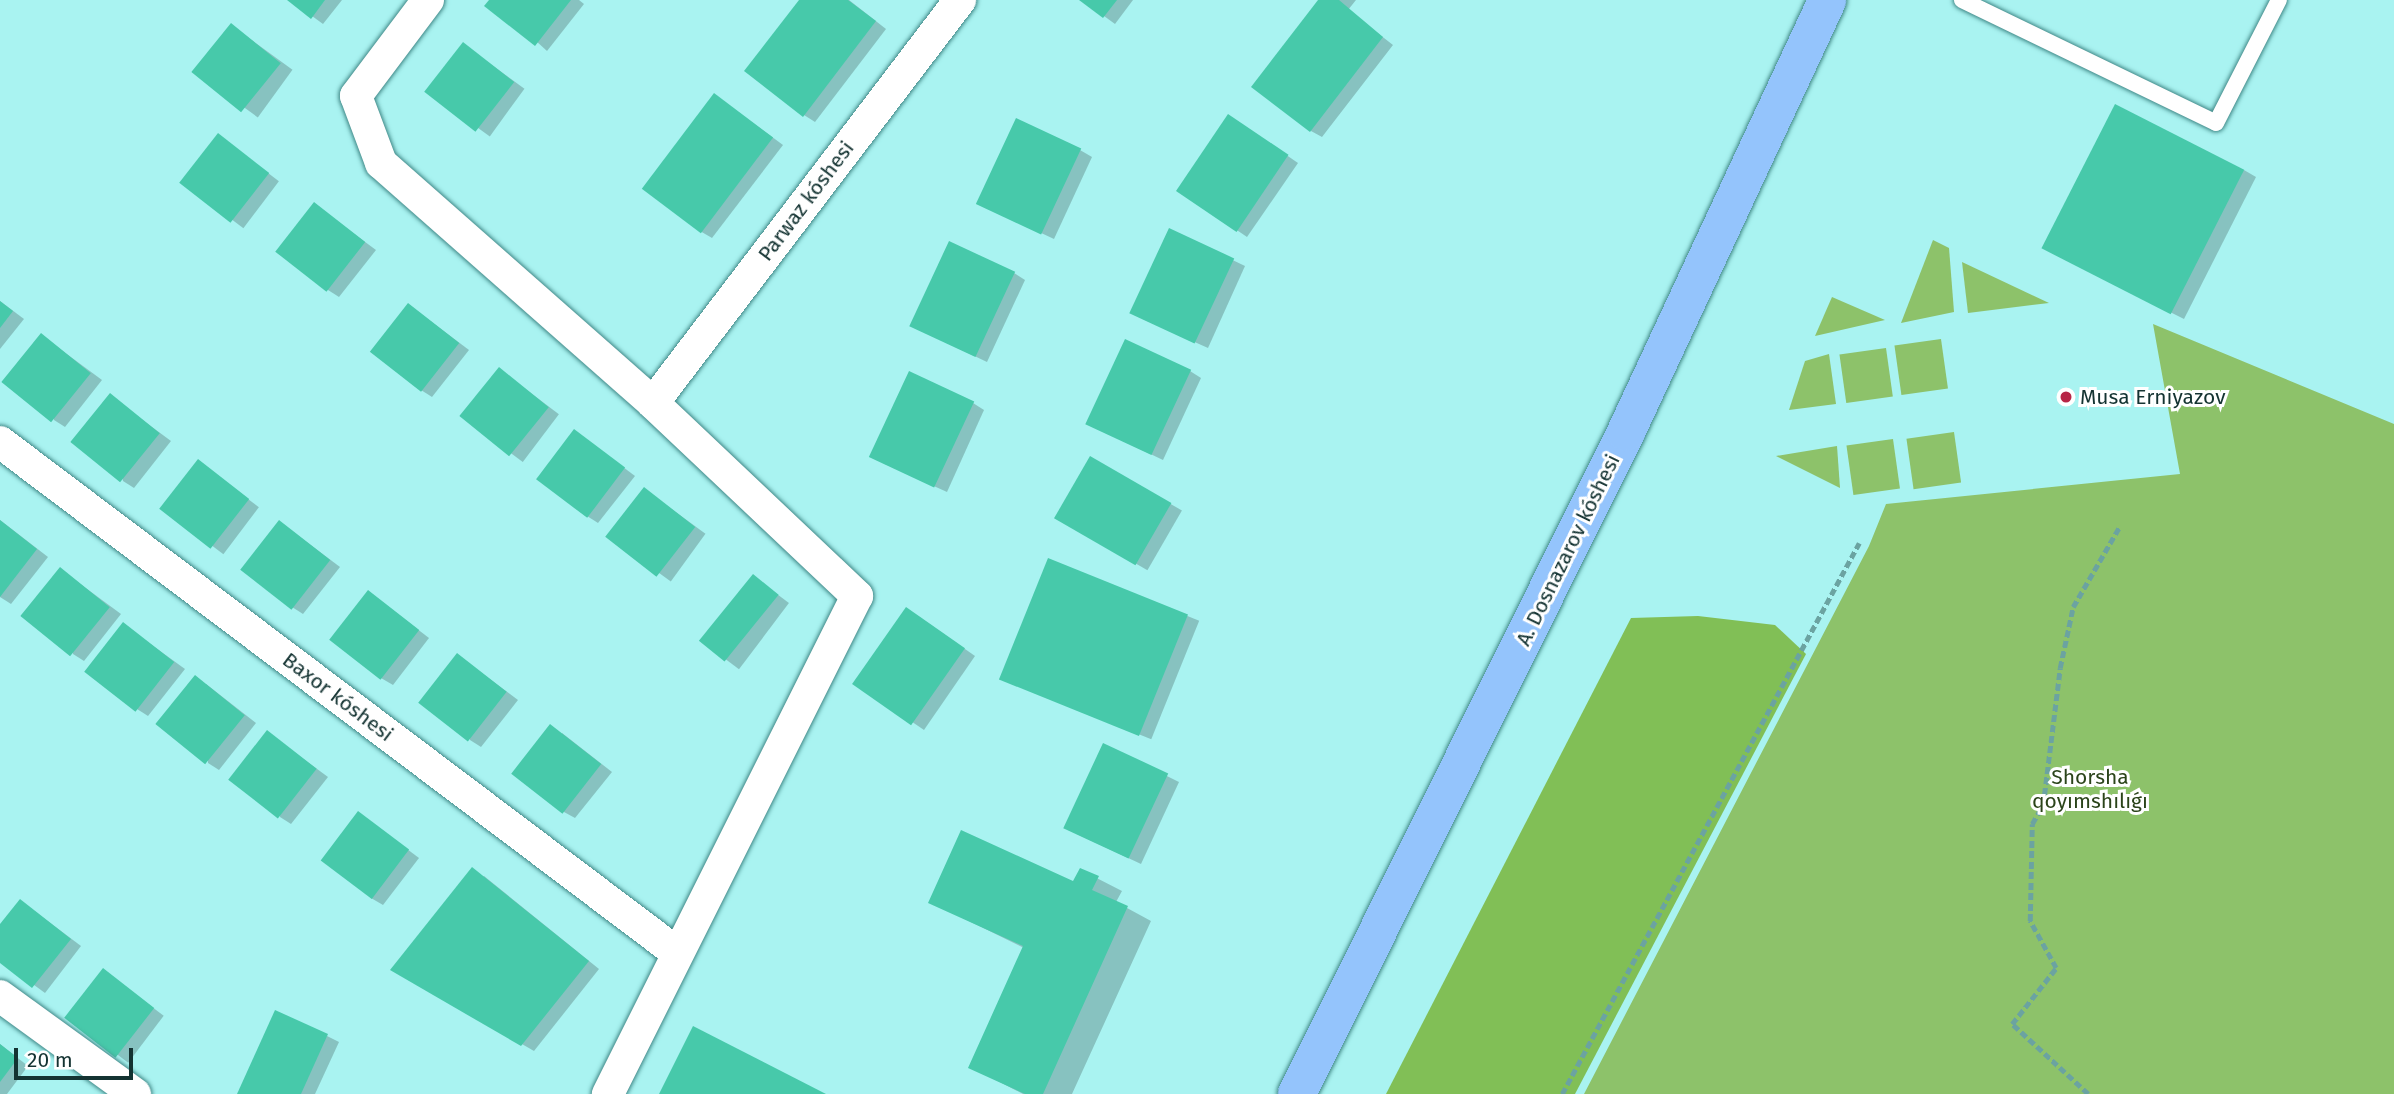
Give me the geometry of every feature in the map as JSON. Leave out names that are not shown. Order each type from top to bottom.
[{"type":"main road","name":"A. Dosnazarov kóshesi","points":[[1297,1094],[1626,432],[1827,0]]},
{"type":"street","points":[[428,0],[356,96],[382,163],[653,403],[857,596],[676,952],[608,1094]]},
{"type":"street","name":"Parwaz kóshesi","points":[[653,403],[960,0]]},
{"type":"street","name":"Baxor kóshesi","points":[[0,442],[676,952]]},
{"type":"street","points":[[0,996],[135,1094]]},
{"type":"lane","points":[[1962,0],[2216,124],[2279,0]]},
{"type":"path","points":[[2088,1094],[2012,1024],[2056,968],[2030,921],[2032,824],[2043,805],[2060,668],[2073,607],[2120,526]]},
{"type":"path","points":[[1562,1094],[1859,543]]},
{"type":"green space","points":[[1933,240],[1949,248],[1954,312],[1901,323]]},
{"type":"green space","points":[[1962,262],[2049,303],[1968,313]]},
{"type":"green space","points":[[1832,297],[1885,320],[1815,336]]},
{"type":"green space","name":"Shorsha qoyımshılıǵı","points":[[2153,324],[2394,424],[2394,1094],[1584,1094],[1869,546],[1886,504],[2180,474]]},
{"type":"green space","points":[[1941,339],[1948,389],[1901,395],[1894,346]]},
{"type":"green space","points":[[1886,348],[1893,397],[1846,403],[1839,355]]},
{"type":"green space","points":[[1829,354],[1836,404],[1789,410],[1805,361]]},
{"type":"green space","points":[[1954,432],[1961,483],[1914,489],[1906,439]]},
{"type":"green space","points":[[1893,439],[1900,489],[1853,495],[1846,446]]},
{"type":"green space","points":[[1837,446],[1840,488],[1776,456]]},
{"type":"green space","points":[[1698,616],[1775,625],[1806,654],[1575,1094],[1386,1094],[1631,618]]},
{"type":"building","points":[[287,0],[325,0],[311,19]]},
{"type":"building","points":[[489,0],[571,0],[535,46],[484,6]]},
{"type":"building","points":[[799,0],[848,0],[876,21],[803,117],[744,71]]},
{"type":"building","points":[[1079,0],[1117,0],[1103,18]]},
{"type":"building","points":[[1318,0],[1339,0],[1383,37],[1310,132],[1251,87]]},
{"type":"building","points":[[231,23],[281,63],[241,112],[191,72]]},
{"type":"building","points":[[463,42],[514,82],[475,132],[424,92]]},
{"type":"building","points":[[714,93],[773,138],[701,233],[642,189]]},
{"type":"building","points":[[2115,104],[2244,170],[2171,314],[2041,248]]},
{"type":"building","points":[[1228,114],[1289,155],[1237,232],[1176,191]]},
{"type":"building","points":[[1016,118],[1081,148],[1041,235],[976,204]]},
{"type":"building","points":[[218,133],[269,173],[230,223],[179,183]]},
{"type":"building","points":[[314,202],[365,242],[326,292],[275,252]]},
{"type":"building","points":[[1169,228],[1234,258],[1195,344],[1129,313]]},
{"type":"building","points":[[949,241],[1015,272],[975,357],[909,326]]},
{"type":"building","points":[[0,301],[13,311],[0,328]]},
{"type":"building","points":[[408,303],[459,343],[421,392],[370,352]]},
{"type":"building","points":[[41,333],[91,373],[51,422],[1,382]]},
{"type":"building","points":[[1125,339],[1191,370],[1151,455],[1085,424]]},
{"type":"building","points":[[499,367],[549,407],[509,456],[459,416]]},
{"type":"building","points":[[909,371],[974,401],[934,488],[869,457]]},
{"type":"building","points":[[110,393],[160,433],[120,482],[70,442]]},
{"type":"building","points":[[574,429],[625,468],[587,518],[536,479]]},
{"type":"building","points":[[1090,456],[1171,503],[1135,565],[1054,518]]},
{"type":"building","points":[[198,459],[249,499],[210,549],[159,509]]},
{"type":"building","points":[[644,487],[695,527],[656,577],[605,537]]},
{"type":"building","points":[[0,520],[37,549],[0,597]]},
{"type":"building","points":[[279,520],[330,560],[291,610],[240,570]]},
{"type":"building","points":[[1048,558],[1188,615],[1139,736],[999,679]]},
{"type":"building","points":[[60,567],[110,607],[70,656],[20,616]]},
{"type":"building","points":[[753,574],[779,595],[725,662],[699,641]]},
{"type":"building","points":[[368,590],[419,630],[380,680],[329,640]]},
{"type":"building","points":[[906,607],[965,648],[911,725],[852,684]]},
{"type":"building","points":[[123,622],[174,662],[135,712],[84,672]]},
{"type":"building","points":[[457,653],[507,692],[468,741],[418,703]]},
{"type":"building","points":[[195,675],[245,715],[205,764],[155,724]]},
{"type":"building","points":[[550,724],[601,764],[562,814],[511,774]]},
{"type":"building","points":[[267,730],[317,769],[278,818],[228,780]]},
{"type":"building","points":[[1103,743],[1168,773],[1129,859],[1063,828]]},
{"type":"building","points":[[358,811],[409,850],[372,899],[321,861]]},
{"type":"building","points":[[961,830],[1073,881],[1080,868],[1099,876],[1092,890],[1128,906],[1043,1094],[1025,1094],[968,1068],[1023,946],[928,903]]},
{"type":"building","points":[[472,867],[589,961],[521,1046],[390,970]]},
{"type":"building","points":[[20,899],[71,939],[32,988],[0,963],[0,924]]},
{"type":"building","points":[[103,968],[154,1008],[115,1058],[64,1018]]},
{"type":"building","points":[[275,1010],[328,1034],[301,1094],[237,1094]]},
{"type":"building","points":[[693,1026],[826,1094],[659,1094]]},
{"type":"building","points":[[0,1044],[18,1058],[0,1082]]},
{"type":"place","name":"Musa Erniyazov","points":[[2066,397]]}]
